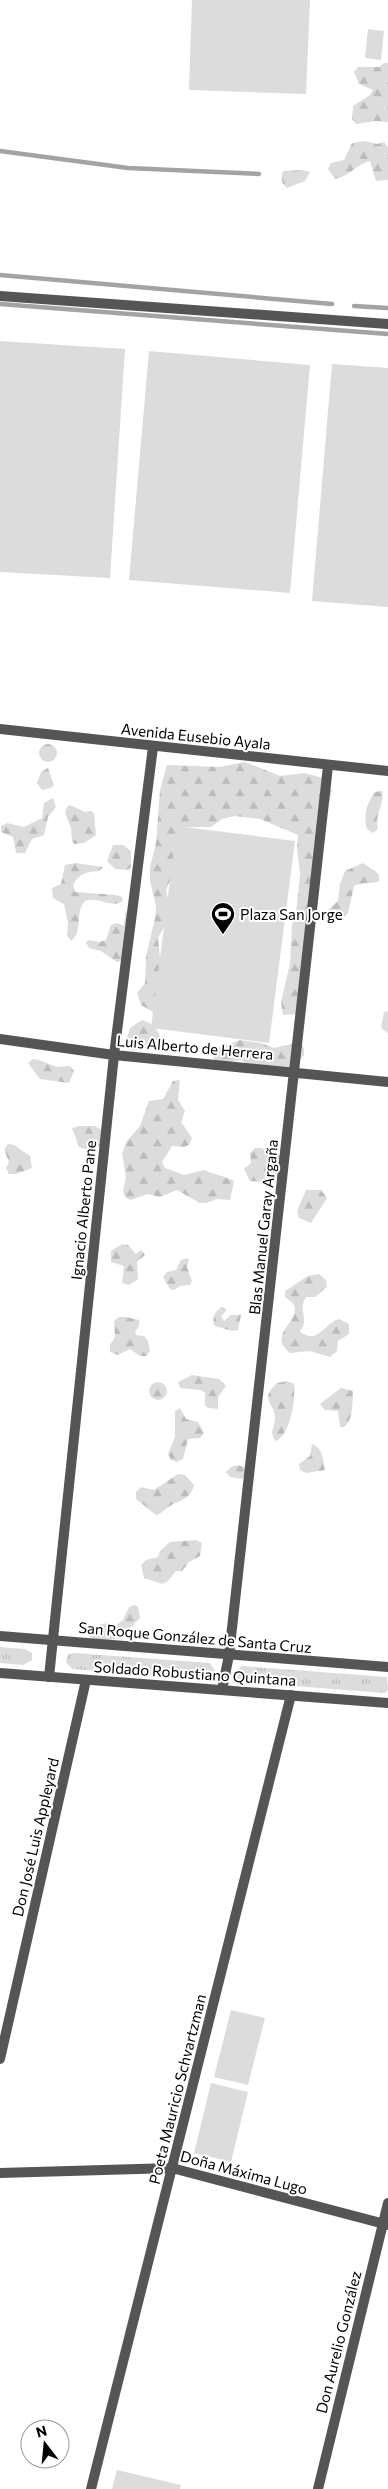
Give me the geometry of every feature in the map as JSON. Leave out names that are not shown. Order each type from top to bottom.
[{"type":"street","points":[[0,296],[388,324]]},
{"type":"street","name":"Avenida Eusebio Ayala","points":[[0,729],[388,771]]},
{"type":"street","name":"Ignacio Alberto Pane","points":[[49,1677],[114,1055],[153,747]]},
{"type":"street","name":"Blas Manuel Garay Argaña","points":[[222,1690],[229,1654],[328,766]]},
{"type":"street","name":"Luis Alberto de Herrera","points":[[0,1039],[114,1055],[295,1071],[388,1082]]},
{"type":"street","name":"San Roque González de Santa Cruz","points":[[0,1636],[388,1667]]},
{"type":"street","name":"Soldado Robustiano Quintana","points":[[0,1673],[388,1703]]},
{"type":"street","name":"Don José Luis Appleyard","points":[[0,2059],[86,1680]]},
{"type":"street","name":"Poeta Mauricio Schvartzman","points":[[91,2489],[291,1696]]},
{"type":"street","name":"Doña Máxima Lugo","points":[[0,2173],[172,2168],[385,2224]]},
{"type":"street","name":"Don Aurelio González","points":[[318,2489],[385,2224],[388,2203]]},
{"type":"green space","points":[[192,0],[310,0],[306,94],[189,90]]},
{"type":"green space","points":[[368,29],[384,31],[381,60],[365,58]]},
{"type":"green space","points":[[384,63],[388,63],[388,122],[376,121],[356,124],[352,119],[353,106],[370,95],[373,90],[359,84],[354,72],[358,67],[379,67]]},
{"type":"green space","points":[[365,141],[377,144],[384,142],[388,147],[388,180],[376,181],[370,161],[335,179],[328,169],[331,163],[344,160],[352,143]]},
{"type":"green space","points":[[303,170],[310,172],[305,181],[287,188],[285,186],[282,181],[283,171]]},
{"type":"green space","points":[[0,341],[125,349],[110,578],[0,572]]},
{"type":"green space","points":[[149,351],[310,365],[290,593],[129,580]]},
{"type":"green space","points":[[332,364],[388,368],[388,607],[312,601]]},
{"type":"green space","points":[[48,744],[54,747],[57,753],[54,759],[48,762],[42,759],[39,753],[42,747]]},
{"type":"green space","points":[[245,762],[280,776],[304,773],[327,779],[332,791],[316,852],[310,927],[304,939],[306,964],[296,1014],[283,1015],[281,1002],[290,964],[292,925],[296,913],[300,874],[297,848],[298,835],[260,819],[234,816],[222,819],[211,827],[185,827],[177,865],[166,890],[171,914],[158,938],[165,1010],[153,1012],[141,1005],[137,993],[145,983],[146,957],[155,918],[156,906],[150,881],[150,867],[156,843],[160,790],[167,765],[219,767]]},
{"type":"green space","points":[[48,768],[54,785],[51,788],[42,790],[37,783],[41,772]]},
{"type":"green space","points":[[382,791],[383,796],[377,819],[378,829],[373,833],[367,829],[365,820],[366,810],[375,792]]},
{"type":"green space","points":[[53,798],[56,807],[48,817],[44,835],[32,839],[25,853],[16,853],[13,837],[1,832],[1,826],[7,823],[24,827],[42,818],[44,803]]},
{"type":"green space","points":[[70,805],[85,812],[91,811],[94,813],[96,835],[84,843],[74,844],[72,841],[71,828],[65,813]]},
{"type":"green space","name":"Plaza San Jorge","points":[[177,826],[295,841],[269,1043],[151,1028]]},
{"type":"green space","points":[[113,845],[123,845],[131,851],[131,867],[128,870],[115,869],[107,861]]},
{"type":"green space","points":[[76,863],[103,867],[99,871],[87,873],[78,878],[73,885],[75,892],[116,895],[123,899],[122,902],[113,904],[95,900],[85,901],[80,911],[77,932],[71,941],[67,936],[68,923],[64,904],[53,898],[52,888],[61,884],[65,865]]},
{"type":"green space","points":[[363,863],[379,874],[379,881],[354,886],[348,913],[343,918],[328,916],[328,910],[338,901],[340,884],[345,871]]},
{"type":"green space","points":[[130,905],[123,960],[117,962],[101,951],[89,948],[86,942],[89,940],[99,942],[106,940],[111,925],[117,923],[124,926],[125,914]]},
{"type":"green space","points":[[388,1011],[388,1033],[381,1028],[384,1012]]},
{"type":"green space","points":[[142,1020],[154,1025],[160,1036],[152,1046],[132,1051],[126,1041],[130,1028]]},
{"type":"green space","points":[[240,1040],[261,1043],[274,1048],[300,1042],[304,1048],[304,1055],[289,1070],[264,1074],[241,1060],[222,1064],[215,1062],[213,1055],[215,1049]]},
{"type":"green space","points":[[33,1059],[57,1067],[70,1066],[74,1071],[69,1083],[40,1079],[28,1063]]},
{"type":"green space","points":[[180,1080],[178,1100],[185,1111],[181,1122],[192,1138],[189,1145],[184,1147],[172,1146],[162,1162],[165,1168],[184,1175],[204,1170],[234,1181],[230,1200],[217,1199],[200,1203],[177,1190],[160,1197],[148,1194],[130,1200],[125,1197],[123,1190],[126,1178],[122,1153],[127,1141],[140,1126],[149,1101],[163,1099],[173,1081]]},
{"type":"green space","points":[[95,1126],[104,1131],[100,1146],[85,1149],[79,1147],[72,1128]]},
{"type":"green space","points":[[8,1144],[14,1145],[30,1156],[32,1168],[16,1174],[9,1174],[6,1168],[9,1162],[4,1149]]},
{"type":"green space","points":[[255,1148],[262,1148],[268,1154],[281,1155],[280,1176],[264,1182],[250,1181],[244,1169],[251,1163],[250,1153]]},
{"type":"green space","points":[[306,1190],[321,1190],[327,1198],[311,1223],[299,1218],[297,1211]]},
{"type":"green space","points":[[122,1244],[128,1245],[136,1254],[141,1250],[145,1255],[137,1262],[138,1279],[129,1285],[122,1283],[124,1266],[111,1262],[111,1251]]},
{"type":"green space","points":[[187,1258],[189,1260],[187,1267],[192,1281],[190,1285],[180,1286],[174,1290],[170,1289],[163,1277],[167,1272],[176,1270],[181,1260]]},
{"type":"green space","points":[[319,1274],[326,1280],[327,1287],[315,1297],[306,1297],[304,1300],[304,1324],[300,1332],[312,1336],[317,1335],[339,1319],[349,1324],[349,1334],[338,1341],[337,1351],[330,1357],[310,1351],[290,1353],[281,1340],[295,1311],[293,1304],[285,1297],[285,1291],[308,1276]]},
{"type":"green space","points":[[222,1307],[227,1310],[221,1316],[224,1321],[231,1315],[241,1315],[238,1330],[232,1331],[215,1326],[213,1321],[214,1315]]},
{"type":"green space","points":[[119,1317],[139,1320],[139,1326],[135,1332],[136,1335],[144,1336],[148,1341],[150,1351],[146,1356],[140,1356],[130,1349],[118,1355],[110,1352],[110,1345],[115,1337],[114,1321]]},
{"type":"green space","points":[[192,1375],[219,1379],[226,1386],[218,1397],[218,1409],[205,1406],[205,1393],[201,1390],[180,1388],[178,1382]]},
{"type":"green space","points":[[287,1381],[294,1384],[293,1407],[285,1432],[276,1441],[272,1435],[275,1414],[268,1398],[277,1383]]},
{"type":"green space","points":[[154,1382],[162,1382],[167,1387],[165,1398],[154,1400],[149,1395],[149,1387]]},
{"type":"green space","points":[[341,1388],[353,1391],[351,1415],[344,1427],[340,1427],[338,1411],[325,1410],[320,1404]]},
{"type":"green space","points":[[180,1408],[186,1419],[198,1422],[204,1433],[200,1438],[188,1439],[183,1459],[177,1462],[171,1460],[168,1454],[175,1437],[175,1411]]},
{"type":"green space","points":[[312,1444],[320,1451],[325,1470],[306,1473],[300,1470],[299,1464],[310,1456]]},
{"type":"green space","points":[[238,1465],[244,1467],[248,1472],[242,1479],[230,1477],[226,1472],[231,1467]]},
{"type":"green space","points":[[178,1474],[185,1475],[194,1485],[192,1490],[188,1496],[160,1513],[156,1515],[136,1499],[136,1492],[141,1487],[154,1490]]},
{"type":"green space","points":[[196,1540],[202,1543],[200,1556],[189,1562],[182,1571],[176,1571],[168,1581],[162,1584],[144,1578],[141,1565],[146,1560],[158,1557],[160,1551],[170,1542]]},
{"type":"green space","points":[[135,1605],[138,1607],[140,1618],[129,1629],[127,1636],[117,1639],[100,1640],[86,1634],[85,1627],[109,1623],[114,1627],[123,1620],[129,1607]]},
{"type":"green space","points":[[0,1647],[25,1649],[32,1653],[32,1660],[23,1665],[0,1663]]},
{"type":"green space","points":[[68,1654],[210,1663],[215,1671],[208,1679],[72,1669],[66,1662]]},
{"type":"green space","points":[[242,1666],[387,1677],[388,1690],[385,1693],[240,1682],[236,1675],[238,1669]]},
{"type":"green space","points":[[231,2010],[265,2018],[248,2085],[214,2077]]},
{"type":"green space","points":[[211,2083],[248,2092],[231,2162],[194,2153]]},
{"type":"green space","points":[[117,2470],[181,2485],[180,2489],[112,2489]]},
{"type":"waterway","points":[[0,151],[128,168],[259,174]]},
{"type":"waterway","points":[[0,275],[332,304]]},
{"type":"waterway","points":[[0,304],[388,334]]},
{"type":"waterway","points":[[354,306],[388,308]]},
{"type":"place","name":"Plaza San Jorge","points":[[223,935]]}]
